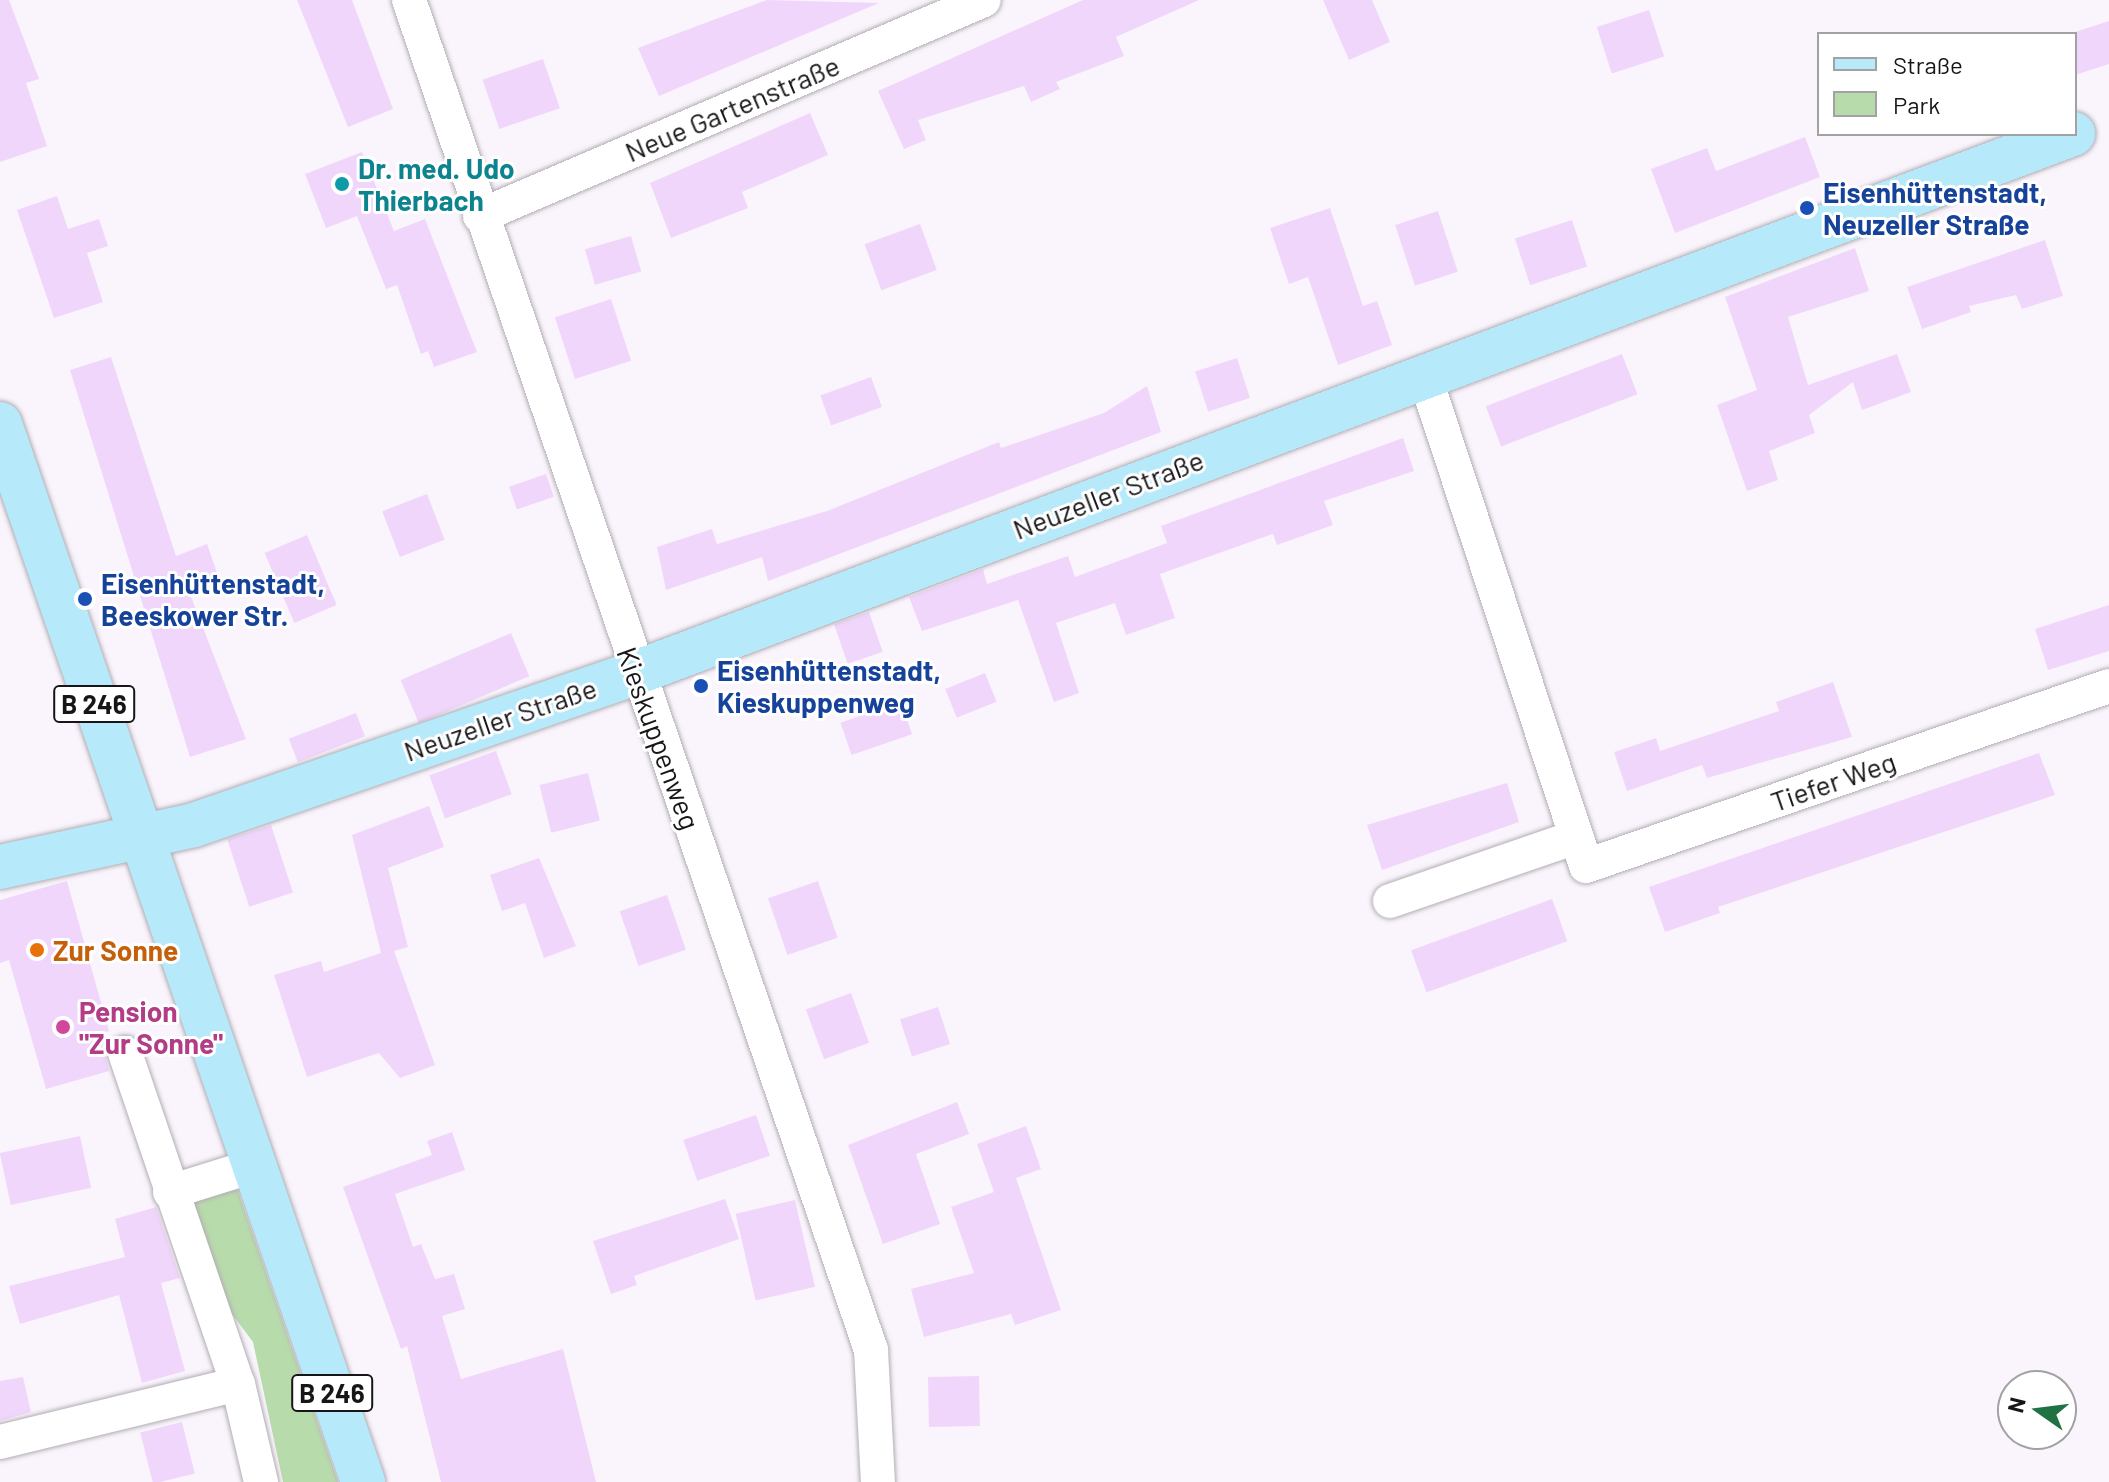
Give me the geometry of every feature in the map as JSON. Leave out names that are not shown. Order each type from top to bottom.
[{"type":"main road","name":"Neuzeller Straße","points":[[2077,133],[2109,121]]},
{"type":"main road","name":"Neuzeller Straße","points":[[0,867],[138,841],[635,673],[1424,374],[2069,136]]},
{"type":"main road","name":"B 246","points":[[0,424],[138,841],[363,1482]]},
{"type":"street","name":"Kieskuppenweg","points":[[409,0],[635,673],[871,1350],[878,1482]]},
{"type":"street","name":"Neue Gartenstraße","points":[[480,216],[984,0]]},
{"type":"street","name":"Tiefer Weg","points":[[1424,374],[1586,866],[2109,686]]},
{"type":"street","points":[[1390,901],[1576,837]]},
{"type":"street","points":[[125,1053],[238,1384],[261,1482]]},
{"type":"street","points":[[170,1192],[253,1166]]},
{"type":"street","points":[[0,1442],[238,1384]]},
{"type":"green space","points":[[229,1186],[238,1191],[338,1482],[283,1482],[253,1342],[226,1306],[193,1199]]},
{"type":"building","points":[[0,0],[9,0],[39,79],[26,83],[47,146],[0,162]]},
{"type":"building","points":[[297,0],[352,0],[393,109],[348,127]]},
{"type":"building","points":[[767,0],[879,3],[659,96],[638,48]]},
{"type":"building","points":[[1083,0],[1199,0],[1116,37],[1124,56],[1056,82],[1060,89],[1031,102],[1024,86],[918,120],[926,140],[904,149],[878,91]]},
{"type":"building","points":[[1323,0],[1372,0],[1390,42],[1349,60]]},
{"type":"building","points":[[1649,10],[1664,57],[1612,74],[1597,27]]},
{"type":"building","points":[[2109,21],[2109,64],[2077,74],[2075,32]]},
{"type":"building","points":[[543,59],[560,108],[499,129],[482,80]]},
{"type":"building","points":[[810,113],[828,155],[742,192],[748,208],[671,238],[650,183]]},
{"type":"building","points":[[1805,137],[1820,177],[1675,233],[1651,169],[1707,148],[1716,171]]},
{"type":"building","points":[[362,152],[394,231],[425,219],[477,352],[434,367],[428,351],[421,354],[397,285],[386,289],[357,216],[326,228],[305,174]]},
{"type":"building","points":[[57,196],[68,229],[99,219],[108,246],[87,253],[103,302],[54,318],[17,210]]},
{"type":"building","points":[[1330,208],[1363,306],[1377,301],[1392,345],[1338,365],[1308,277],[1289,284],[1270,228]]},
{"type":"building","points":[[1438,211],[1458,272],[1415,286],[1395,225]]},
{"type":"building","points":[[1572,220],[1587,267],[1530,285],[1515,239]]},
{"type":"building","points":[[920,224],[937,270],[881,290],[865,244]]},
{"type":"building","points":[[631,236],[641,272],[595,285],[585,249]]},
{"type":"building","points":[[2045,240],[2063,296],[2022,309],[2016,295],[1969,306],[1971,312],[1922,329],[1907,287]]},
{"type":"building","points":[[1855,248],[1869,291],[1788,317],[1808,385],[1897,354],[1911,392],[1862,410],[1853,382],[1809,415],[1815,433],[1769,451],[1778,480],[1747,491],[1717,405],[1757,390],[1725,297]]},
{"type":"building","points":[[611,299],[631,361],[575,379],[555,317]]},
{"type":"building","points":[[1622,354],[1637,394],[1501,446],[1486,406]]},
{"type":"building","points":[[111,357],[176,556],[207,544],[220,581],[190,594],[246,739],[190,757],[70,370]]},
{"type":"building","points":[[1237,358],[1250,398],[1208,412],[1195,372]]},
{"type":"building","points":[[871,377],[882,407],[831,426],[820,395]]},
{"type":"building","points":[[1147,386],[1161,432],[768,581],[762,557],[666,590],[657,547],[712,529],[717,544],[827,511],[999,442],[1001,448],[1104,413]]},
{"type":"building","points":[[1403,438],[1414,471],[1324,501],[1333,525],[1277,545],[1273,534],[1160,574],[1175,618],[1126,635],[1115,603],[1056,623],[1079,693],[1054,702],[1018,600],[922,631],[909,597],[983,569],[987,584],[1068,556],[1075,577],[1167,543],[1161,526]]},
{"type":"building","points":[[546,474],[554,497],[517,509],[509,487]]},
{"type":"building","points":[[427,494],[445,540],[400,557],[382,511]]},
{"type":"building","points":[[307,535],[337,605],[294,623],[265,553]]},
{"type":"building","points":[[2109,605],[2109,651],[2048,670],[2035,629]]},
{"type":"building","points":[[869,612],[883,652],[848,664],[834,624]]},
{"type":"building","points":[[511,633],[529,676],[419,723],[401,680]]},
{"type":"building","points":[[985,673],[997,702],[957,718],[945,689]]},
{"type":"building","points":[[1833,682],[1852,737],[1707,778],[1702,765],[1627,791],[1614,752],[1656,738],[1660,751],[1779,711],[1776,702]]},
{"type":"building","points":[[901,702],[912,734],[852,755],[840,723]]},
{"type":"building","points":[[356,713],[365,736],[298,762],[289,739]]},
{"type":"building","points":[[496,751],[512,794],[445,819],[429,775]]},
{"type":"building","points":[[2039,753],[2055,795],[1718,907],[1720,913],[1665,932],[1649,887]]},
{"type":"building","points":[[588,773],[600,821],[551,833],[539,785]]},
{"type":"building","points":[[1507,783],[1519,822],[1382,870],[1367,825]]},
{"type":"building","points":[[429,806],[444,847],[388,868],[408,947],[394,951],[435,1065],[400,1078],[379,1053],[307,1077],[274,975],[321,961],[324,972],[381,953],[352,835]]},
{"type":"building","points":[[271,825],[293,893],[249,907],[227,839]]},
{"type":"building","points":[[539,858],[576,946],[544,958],[525,903],[502,911],[490,875]]},
{"type":"building","points":[[67,881],[109,1031],[99,1034],[109,1071],[46,1089],[9,960],[0,963],[0,900]]},
{"type":"building","points":[[818,881],[838,938],[787,955],[768,898]]},
{"type":"building","points":[[667,895],[686,950],[639,966],[620,911]]},
{"type":"building","points":[[1552,899],[1567,941],[1426,993],[1411,950]]},
{"type":"building","points":[[851,993],[869,1043],[824,1059],[806,1009]]},
{"type":"building","points":[[938,1007],[950,1044],[912,1056],[900,1019]]},
{"type":"building","points":[[957,1102],[969,1134],[916,1154],[940,1224],[883,1244],[848,1145]]},
{"type":"building","points":[[756,1115],[770,1156],[697,1181],[683,1140]]},
{"type":"building","points":[[1026,1126],[1041,1169],[1016,1178],[1061,1310],[1015,1325],[1011,1314],[924,1337],[911,1289],[974,1273],[951,1207],[994,1192],[977,1144]]},
{"type":"building","points":[[452,1132],[465,1170],[395,1194],[413,1247],[421,1244],[435,1279],[454,1274],[465,1309],[442,1316],[461,1379],[563,1349],[596,1482],[441,1482],[407,1346],[401,1349],[343,1187],[432,1155],[427,1141]]},
{"type":"building","points":[[80,1136],[91,1188],[11,1205],[0,1153]]},
{"type":"building","points":[[725,1199],[739,1239],[634,1276],[637,1285],[611,1294],[593,1241]]},
{"type":"building","points":[[795,1200],[815,1287],[756,1300],[736,1214]]},
{"type":"building","points":[[156,1207],[180,1278],[161,1283],[185,1371],[142,1383],[119,1295],[20,1324],[9,1286],[125,1257],[115,1219]]},
{"type":"building","points":[[979,1376],[980,1426],[929,1427],[928,1377]]},
{"type":"building","points":[[23,1377],[31,1412],[0,1421],[0,1381]]},
{"type":"building","points":[[182,1422],[195,1473],[153,1482],[140,1432]]},
{"type":"place","name":"Dr. med. Udo Thierbach","points":[[342,184]]},
{"type":"place","name":"Eisenhüttenstadt, Neuzeller Straße","points":[[1807,208]]},
{"type":"place","name":"Eisenhüttenstadt, Beeskower Str.","points":[[85,599]]},
{"type":"place","name":"Eisenhüttenstadt, Kieskuppenweg","points":[[701,686]]},
{"type":"place","name":"Zur Sonne","points":[[37,950]]},
{"type":"place","name":"Pension \"Zur Sonne\"","points":[[63,1027]]}]
